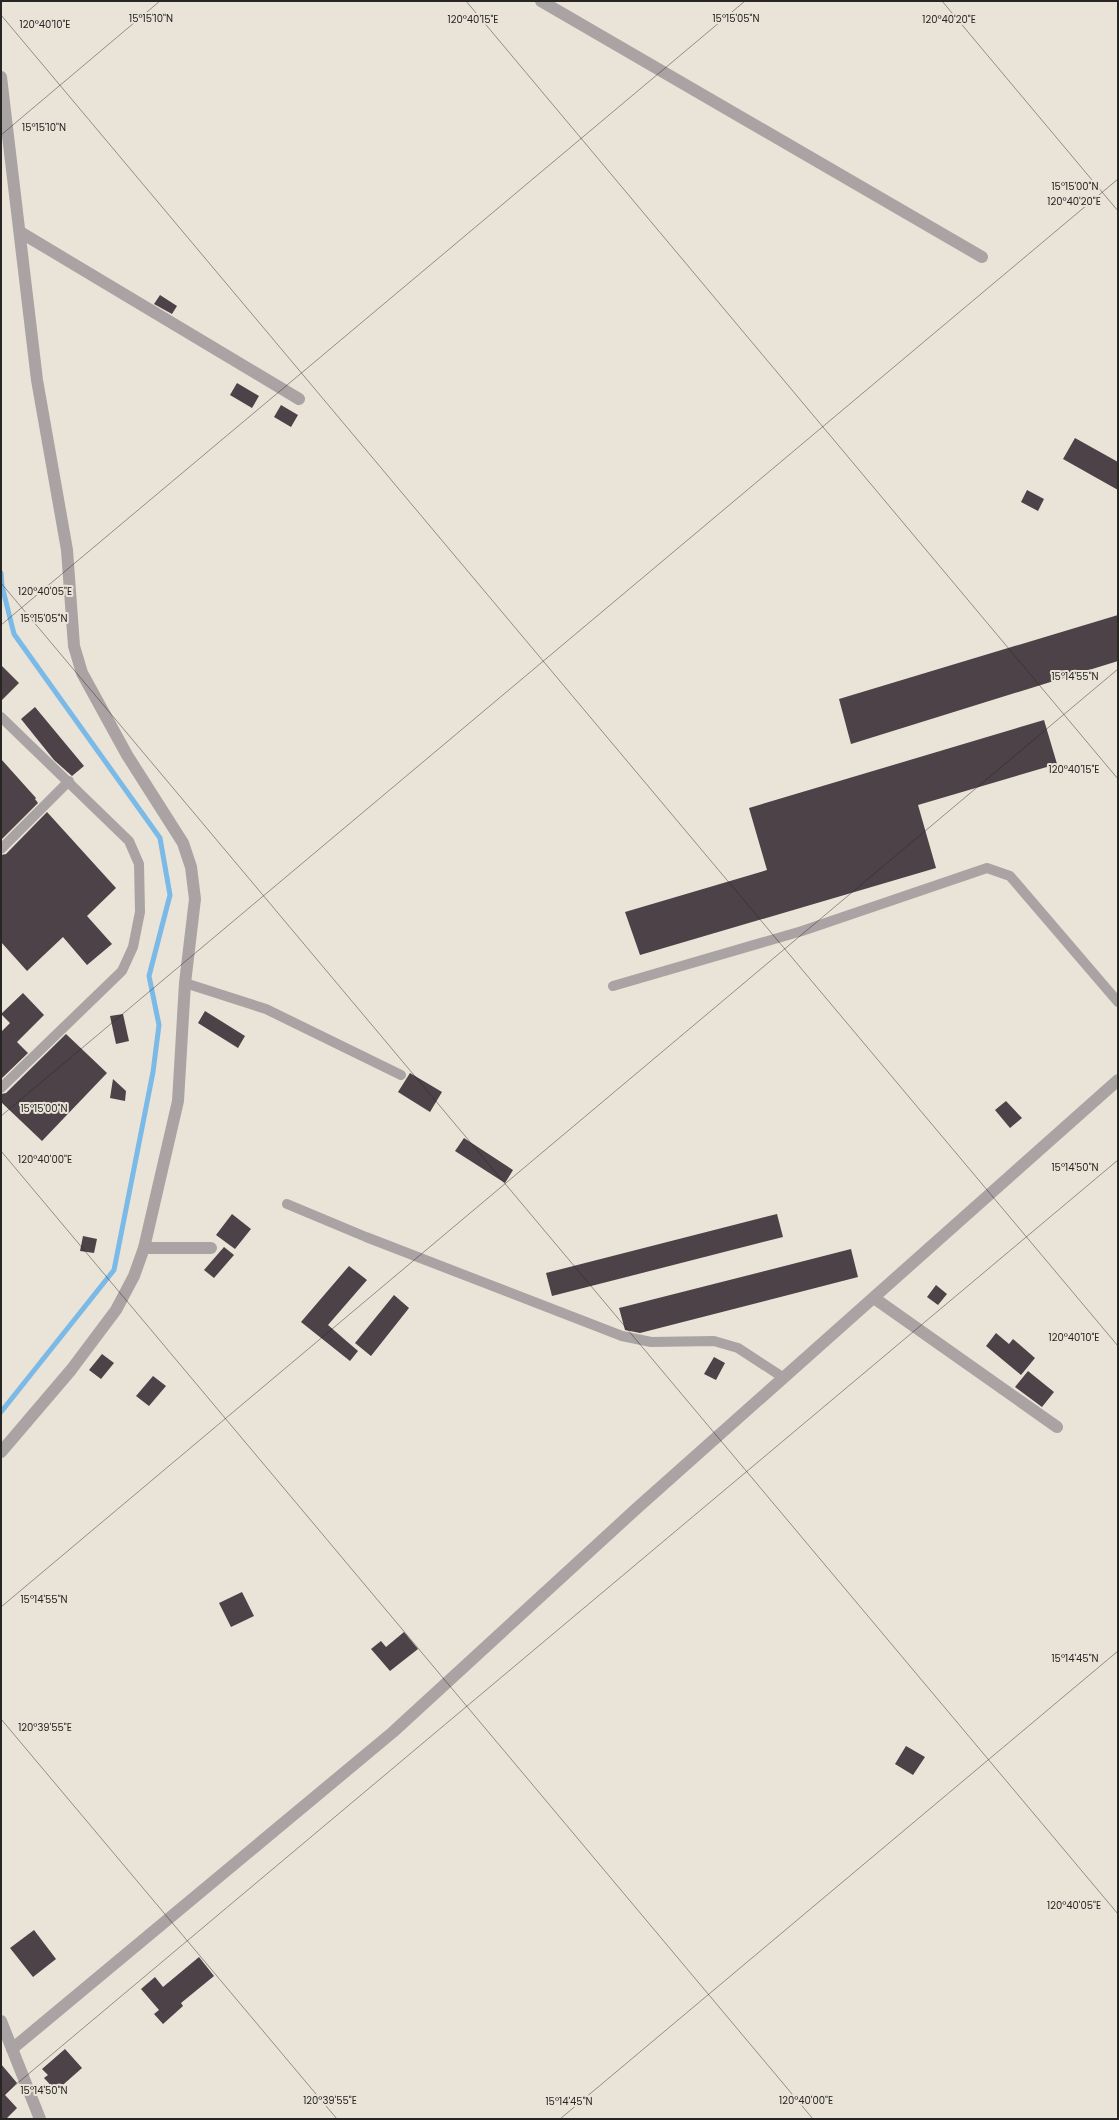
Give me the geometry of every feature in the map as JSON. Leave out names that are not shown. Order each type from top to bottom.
[{"type":"street","points":[[541,1],[982,257]]},
{"type":"street","points":[[1,77],[37,380],[67,550],[74,646],[82,673],[127,754],[183,843],[191,867],[194,899],[185,983],[178,1101],[144,1248],[134,1276],[116,1310],[71,1370],[1,1452]]},
{"type":"street","points":[[20,232],[299,399]]},
{"type":"street","points":[[12,2049],[393,1732],[636,1509],[1118,1080]]},
{"type":"street","points":[[144,1248],[211,1248]]},
{"type":"street","points":[[874,1298],[1057,1427]]},
{"type":"street","points":[[1,2021],[40,2119]]},
{"type":"lane","points":[[1,717],[69,781],[129,841],[139,864],[140,912],[133,947],[122,971],[1,1088]]},
{"type":"lane","points":[[1,849],[69,781]]},
{"type":"lane","points":[[613,986],[802,931],[988,868],[1010,876],[1118,1002]]},
{"type":"lane","points":[[185,983],[266,1009],[401,1075]]},
{"type":"lane","points":[[287,1204],[374,1240],[622,1336],[651,1342],[714,1341],[738,1348],[784,1378]]},
{"type":"building","points":[[160,295],[177,306],[172,314],[154,304]]},
{"type":"building","points":[[237,383],[259,396],[252,408],[230,395]]},
{"type":"building","points":[[281,405],[298,415],[291,427],[274,417]]},
{"type":"building","points":[[1075,438],[1118,462],[1118,490],[1063,459]]},
{"type":"building","points":[[1027,490],[1044,499],[1038,511],[1021,502]]},
{"type":"building","points":[[1118,615],[1118,661],[851,744],[839,699]]},
{"type":"building","points":[[1,665],[19,683],[1,701]]},
{"type":"building","points":[[35,707],[84,766],[72,776],[54,760],[21,719]]},
{"type":"building","points":[[1044,720],[1057,764],[918,805],[936,868],[640,955],[625,912],[767,870],[749,808]]},
{"type":"building","points":[[1,759],[36,798],[35,799],[38,803],[1,840]]},
{"type":"building","points":[[47,812],[116,888],[87,916],[112,944],[87,965],[63,937],[27,971],[1,942],[1,855],[6,854]]},
{"type":"building","points":[[23,993],[44,1015],[17,1042],[28,1053],[1,1079],[1,1032],[10,1023],[1,1014]]},
{"type":"building","points":[[205,1011],[245,1036],[238,1048],[198,1023]]},
{"type":"building","points":[[123,1014],[129,1041],[116,1044],[110,1016]]},
{"type":"building","points":[[66,1034],[107,1073],[42,1141],[1,1102],[1,1094],[6,1093]]},
{"type":"building","points":[[410,1073],[442,1092],[430,1112],[398,1092]]},
{"type":"building","points":[[113,1079],[126,1091],[125,1101],[110,1098]]},
{"type":"building","points":[[1006,1101],[1022,1118],[1010,1128],[995,1110]]},
{"type":"building","points":[[464,1138],[513,1170],[505,1183],[455,1151]]},
{"type":"building","points":[[232,1214],[251,1229],[235,1249],[216,1235]]},
{"type":"building","points":[[777,1214],[783,1237],[552,1296],[546,1273]]},
{"type":"building","points":[[83,1236],[97,1239],[94,1253],[80,1251]]},
{"type":"building","points":[[224,1247],[234,1255],[214,1278],[204,1270]]},
{"type":"building","points":[[851,1249],[858,1277],[640,1333],[625,1330],[619,1308]]},
{"type":"building","points":[[349,1266],[367,1280],[328,1325],[358,1351],[350,1361],[301,1322]]},
{"type":"building","points":[[936,1285],[947,1294],[938,1305],[927,1297]]},
{"type":"building","points":[[394,1295],[409,1308],[371,1356],[355,1343]]},
{"type":"building","points":[[996,1333],[1009,1344],[1013,1339],[1035,1358],[1021,1375],[986,1346]]},
{"type":"building","points":[[102,1354],[114,1363],[101,1379],[89,1370]]},
{"type":"building","points":[[714,1357],[725,1363],[716,1380],[704,1374]]},
{"type":"building","points":[[1028,1371],[1054,1392],[1042,1407],[1015,1387]]},
{"type":"building","points":[[153,1376],[166,1386],[149,1406],[136,1396]]},
{"type":"building","points":[[242,1592],[254,1616],[231,1627],[219,1603]]},
{"type":"building","points":[[404,1632],[418,1649],[390,1671],[371,1649],[381,1641],[386,1647]]},
{"type":"building","points":[[906,1746],[925,1757],[913,1775],[895,1764]]},
{"type":"building","points":[[34,1930],[56,1959],[33,1977],[10,1948]]},
{"type":"building","points":[[199,1957],[214,1976],[181,2003],[183,2006],[163,2024],[154,2014],[159,2010],[141,1989],[155,1977],[163,1987]]},
{"type":"building","points":[[65,2049],[82,2068],[56,2091],[44,2078],[48,2075],[42,2069]]},
{"type":"building","points":[[1,2064],[17,2083],[5,2095],[17,2108],[6,2119],[1,2119]]},
{"type":"waterway","points":[[1,573],[2,586],[14,634],[160,838],[170,895],[149,976],[159,1025],[153,1072],[114,1270],[1,1412]]}]
